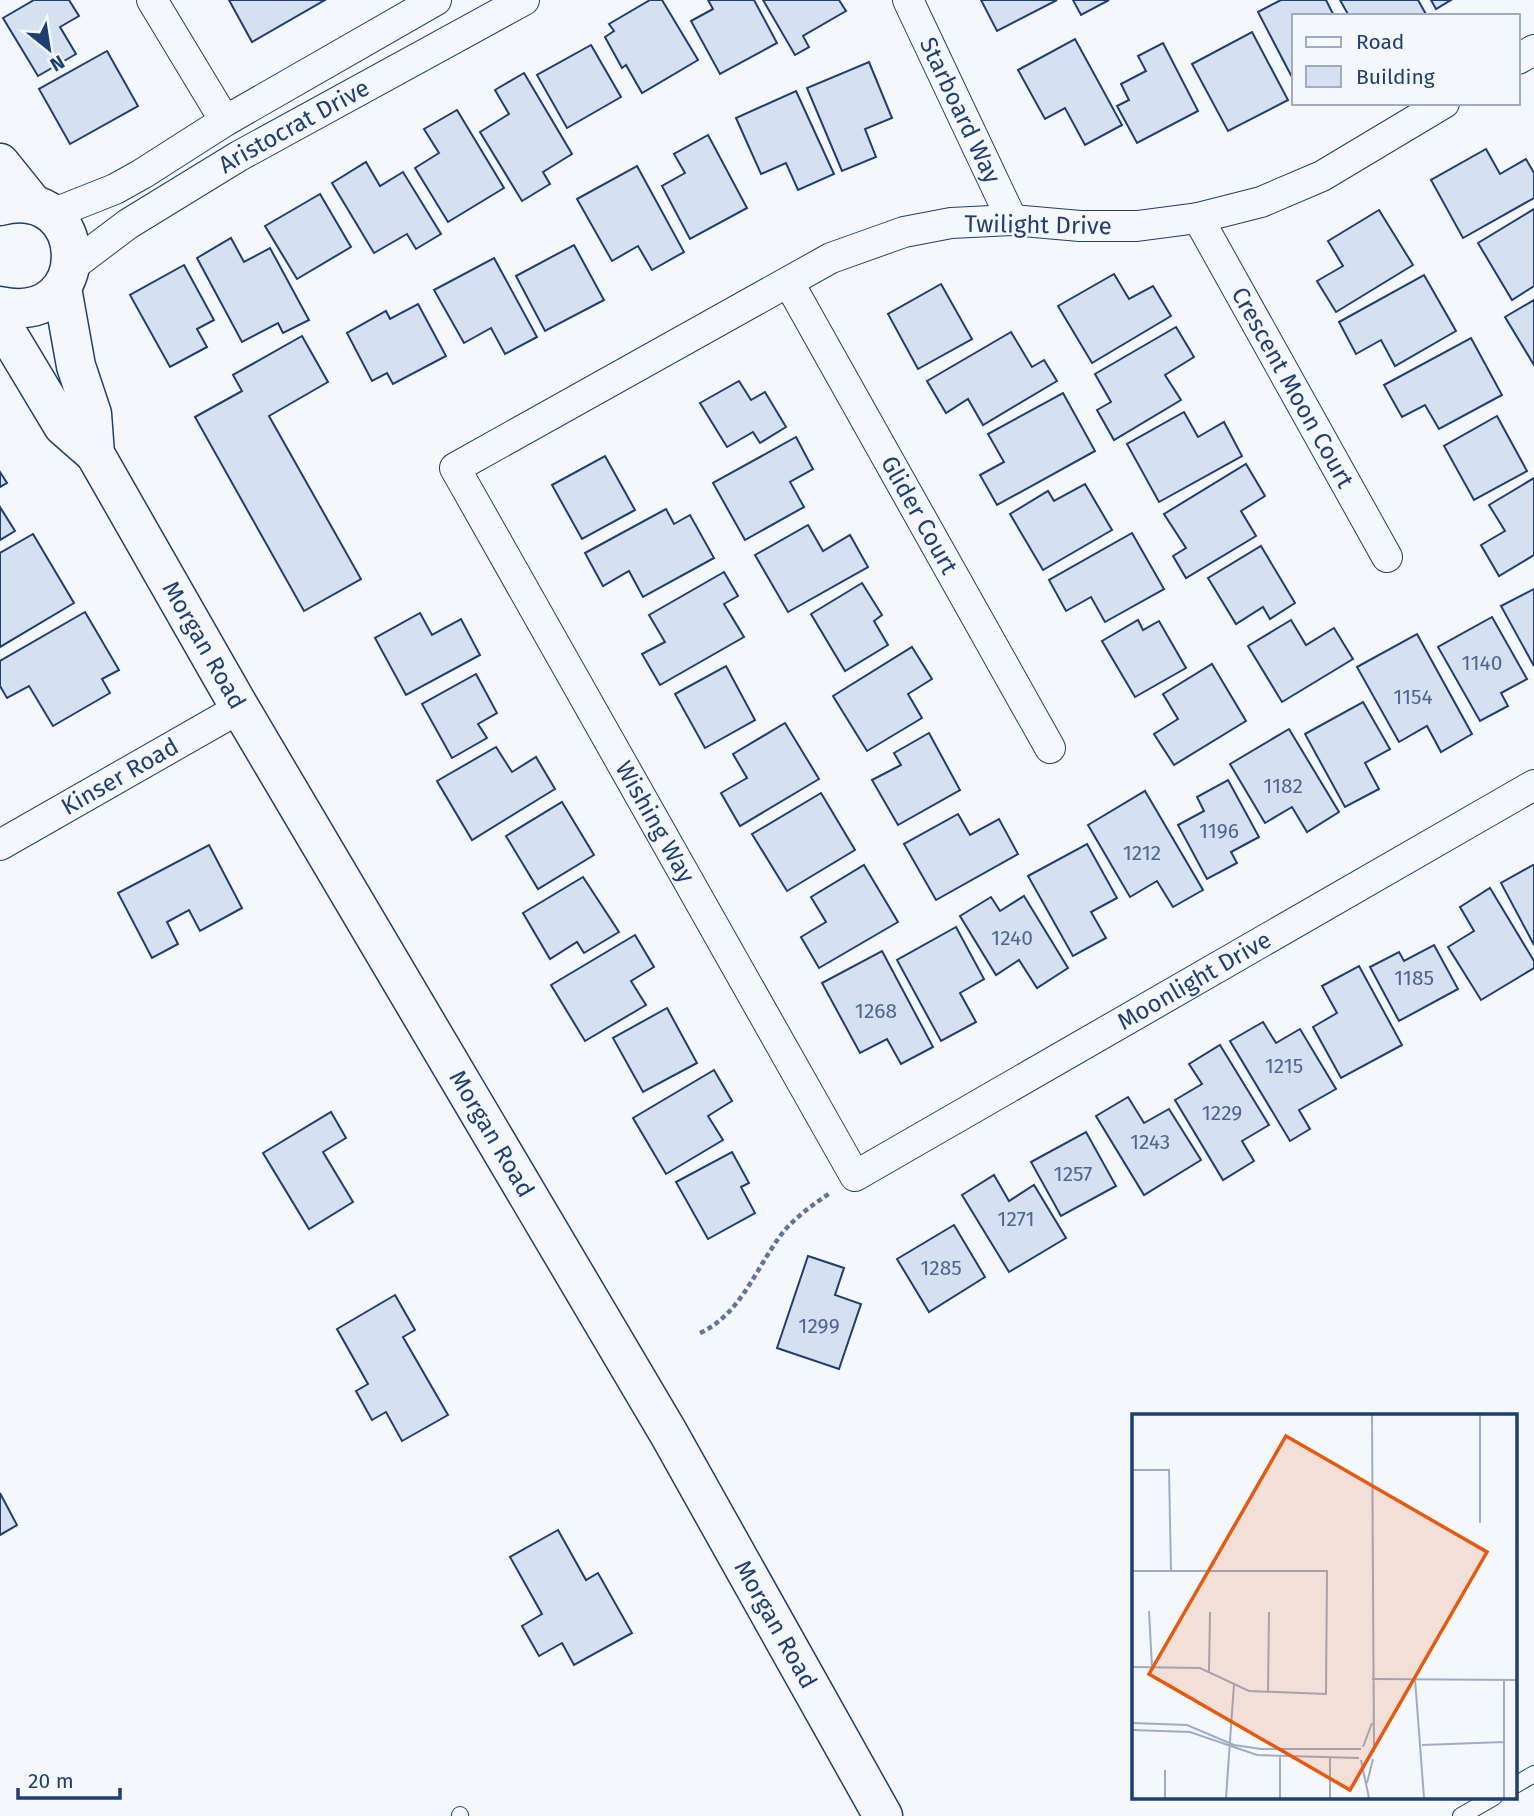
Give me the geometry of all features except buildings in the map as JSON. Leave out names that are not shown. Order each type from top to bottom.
[{"type":"street","points":[[152,0],[225,121]]},
{"type":"street","name":"Aristocrat Drive","points":[[28,208],[115,189],[225,121],[436,0]]},
{"type":"street","name":"Aristocrat Drive","points":[[66,278],[120,229],[239,156],[524,0]]},
{"type":"street","name":"Starboard Way","points":[[908,0],[1012,220]]},
{"type":"street","name":"Twilight Drive","points":[[455,468],[831,258],[904,232],[951,223],[1012,220],[1080,226],[1137,226],[1198,218],[1261,201],[1322,176],[1441,105]]},
{"type":"street","points":[[0,163],[28,208]]},
{"type":"street","name":"Morgan Road","points":[[28,208],[63,225],[69,238],[72,253],[66,278],[76,366],[92,414],[95,454]]},
{"type":"street","name":"Crescent Moon Court","points":[[1198,218],[1387,557]]},
{"type":"street","points":[[0,306],[16,310],[34,307],[49,300],[66,278]]},
{"type":"street","name":"Glider Court","points":[[789,283],[1050,748]]},
{"type":"street","name":"Morgan Road","points":[[0,321],[63,426],[95,454],[240,708],[669,1434],[883,1816]]},
{"type":"street","name":"Wishing Way","points":[[455,468],[855,1176]]},
{"type":"street","name":"Kinser Road","points":[[0,845],[240,708]]},
{"type":"street","name":"Moonlight Drive","points":[[855,1176],[1534,785]]},
{"type":"lane","points":[[1516,1784],[1534,1774]]},
{"type":"lane","points":[[1461,1816],[1492,1798]]},
{"type":"path","points":[[700,1334],[714,1327],[732,1310],[779,1237],[805,1210],[855,1176]]}]
